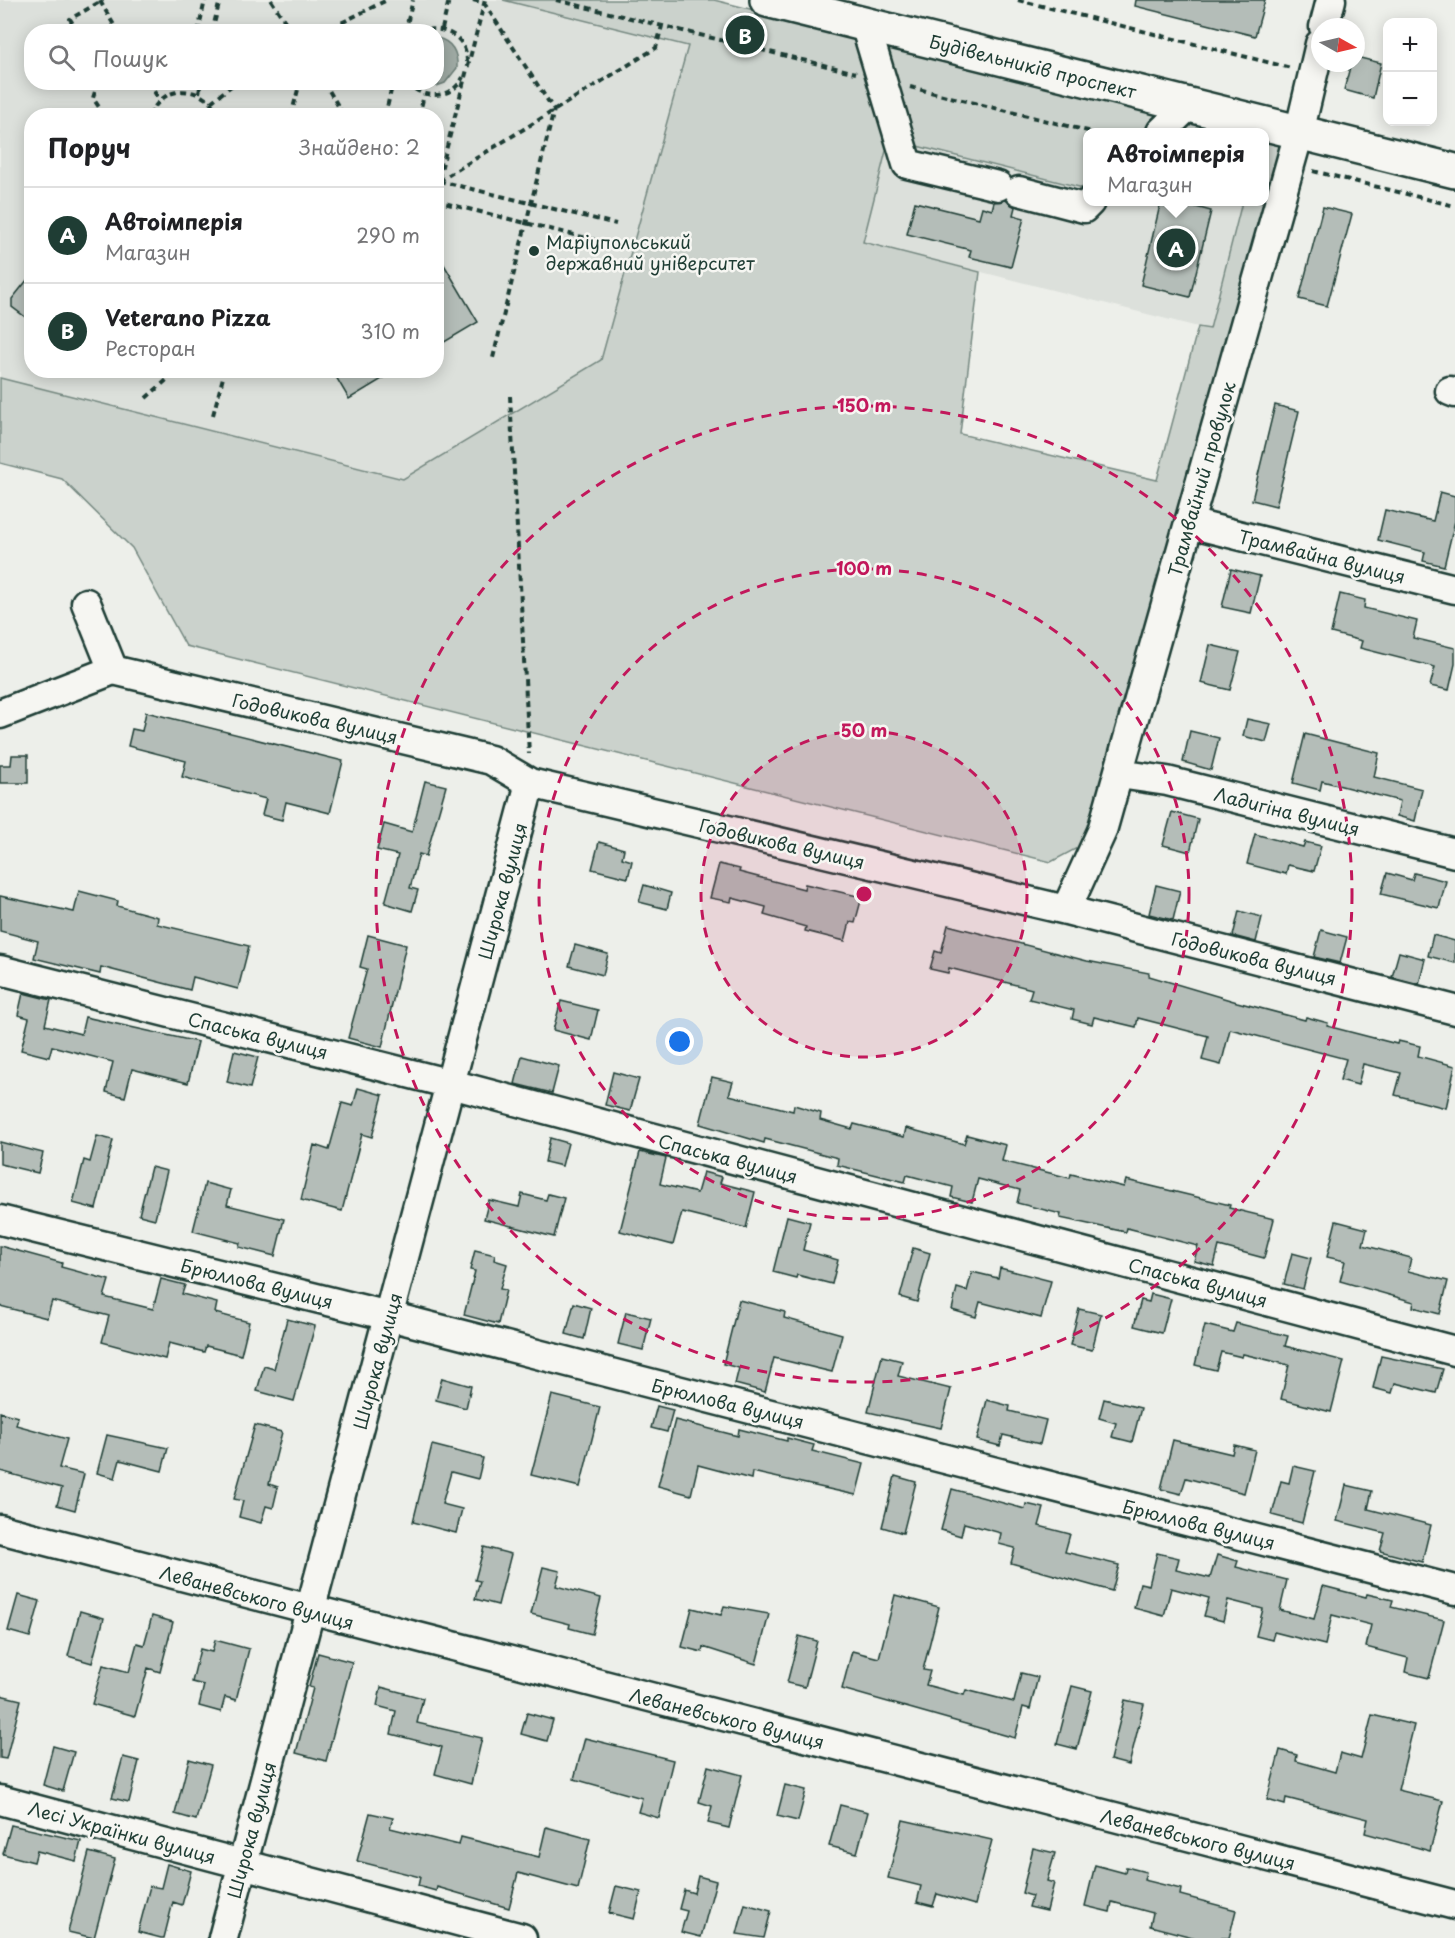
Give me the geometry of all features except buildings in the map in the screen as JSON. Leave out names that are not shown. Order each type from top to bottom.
[{"type":"main road","name":"Будівельників проспект","points":[[767,0],[1455,171]]},
{"type":"street","points":[[1326,18],[1331,0]]},
{"type":"street","points":[[865,24],[907,164],[1084,208],[1086,206]]},
{"type":"street","name":"Трамвайний провулок","points":[[1066,910],[1102,831],[1119,774],[1299,133],[1313,74]]},
{"type":"street","points":[[1165,128],[1190,105]]},
{"type":"street","name":"Трамвайна вулиця","points":[[1189,524],[1455,589]]},
{"type":"street","points":[[0,714],[113,670],[86,603]]},
{"type":"street","name":"Годовикова вулиця","points":[[113,670],[491,760],[530,783],[1066,910],[1455,1010]]},
{"type":"street","name":"Ладигіна вулиця","points":[[1119,774],[1167,781],[1455,853]]},
{"type":"street","name":"Широка вулиця","points":[[223,1938],[530,783]]},
{"type":"street","name":"Спаська вулиця","points":[[0,970],[451,1084],[1455,1351]]},
{"type":"street","name":"Брюллова вулиця","points":[[0,1220],[389,1316],[1455,1590]]},
{"type":"street","name":"Леваневського вулиця","points":[[0,1529],[310,1611],[1455,1905]]},
{"type":"street","name":"Лесі Українки вулиця","points":[[0,1800],[522,1938]]},
{"type":"path","points":[[200,24],[205,0]]},
{"type":"path","points":[[215,24],[220,0]]},
{"type":"path","points":[[272,0],[287,24]]},
{"type":"path","points":[[339,24],[387,0]]},
{"type":"path","points":[[407,24],[413,0]]},
{"type":"path","points":[[443,24],[448,0]]},
{"type":"path","points":[[473,0],[485,1]]},
{"type":"path","points":[[556,0],[670,28]]},
{"type":"path","points":[[1018,0],[1313,74]]},
{"type":"path","points":[[73,24],[70,19],[102,1],[114,24]]},
{"type":"path","points":[[444,157],[485,1]]},
{"type":"path","points":[[485,1],[554,110],[494,358]]},
{"type":"path","points":[[444,176],[656,48],[662,26]]},
{"type":"path","points":[[417,90],[424,95],[438,96],[450,92],[460,83],[466,71],[467,57],[463,44],[454,34],[444,29]]},
{"type":"path","points":[[96,90],[93,98],[100,108]]},
{"type":"path","points":[[153,90],[159,100]]},
{"type":"path","points":[[154,108],[159,100],[171,92],[185,90],[198,93],[212,102],[215,108]]},
{"type":"path","points":[[212,102],[226,90]]},
{"type":"path","points":[[293,108],[298,90]]},
{"type":"path","points":[[329,90],[339,108]]},
{"type":"path","points":[[387,108],[391,90]]},
{"type":"path","points":[[421,108],[424,95]]},
{"type":"path","points":[[1289,165],[1455,206]]},
{"type":"path","points":[[444,181],[616,224]]},
{"type":"path","points":[[444,203],[611,244]]},
{"type":"path","points":[[146,398],[169,378]]},
{"type":"path","points":[[213,415],[223,378]]},
{"type":"path","points":[[510,396],[530,783]]},
{"type":"shaded area","name":"Маріупольський державний університет","points":[[0,0],[503,0],[688,45],[601,359],[403,479],[0,378]]},
{"type":"shaded area","points":[[503,0],[714,0],[1228,128],[1083,128],[1083,188],[889,139],[863,242],[980,272],[960,434],[1157,480],[1198,327],[1210,329],[1241,206],[1264,206],[1090,827],[1081,846],[1051,862],[186,646],[132,548],[62,479],[0,463],[0,378],[403,479],[601,360],[688,46]]},
{"type":"shaded area","points":[[444,41],[453,48],[457,63],[457,68],[445,83]]},
{"type":"shaded area","points":[[889,139],[1083,188],[1083,206],[1241,206],[1210,330],[863,242]]},
{"type":"shaded area","points":[[1269,139],[1282,142],[1269,188]]},
{"type":"place","name":"Veterano Pizza","points":[[745,35]]},
{"type":"place","name":"Автоімперія","points":[[1176,248]]},
{"type":"place","name":"Маріупольський державний університет","points":[[534,251]]}]
